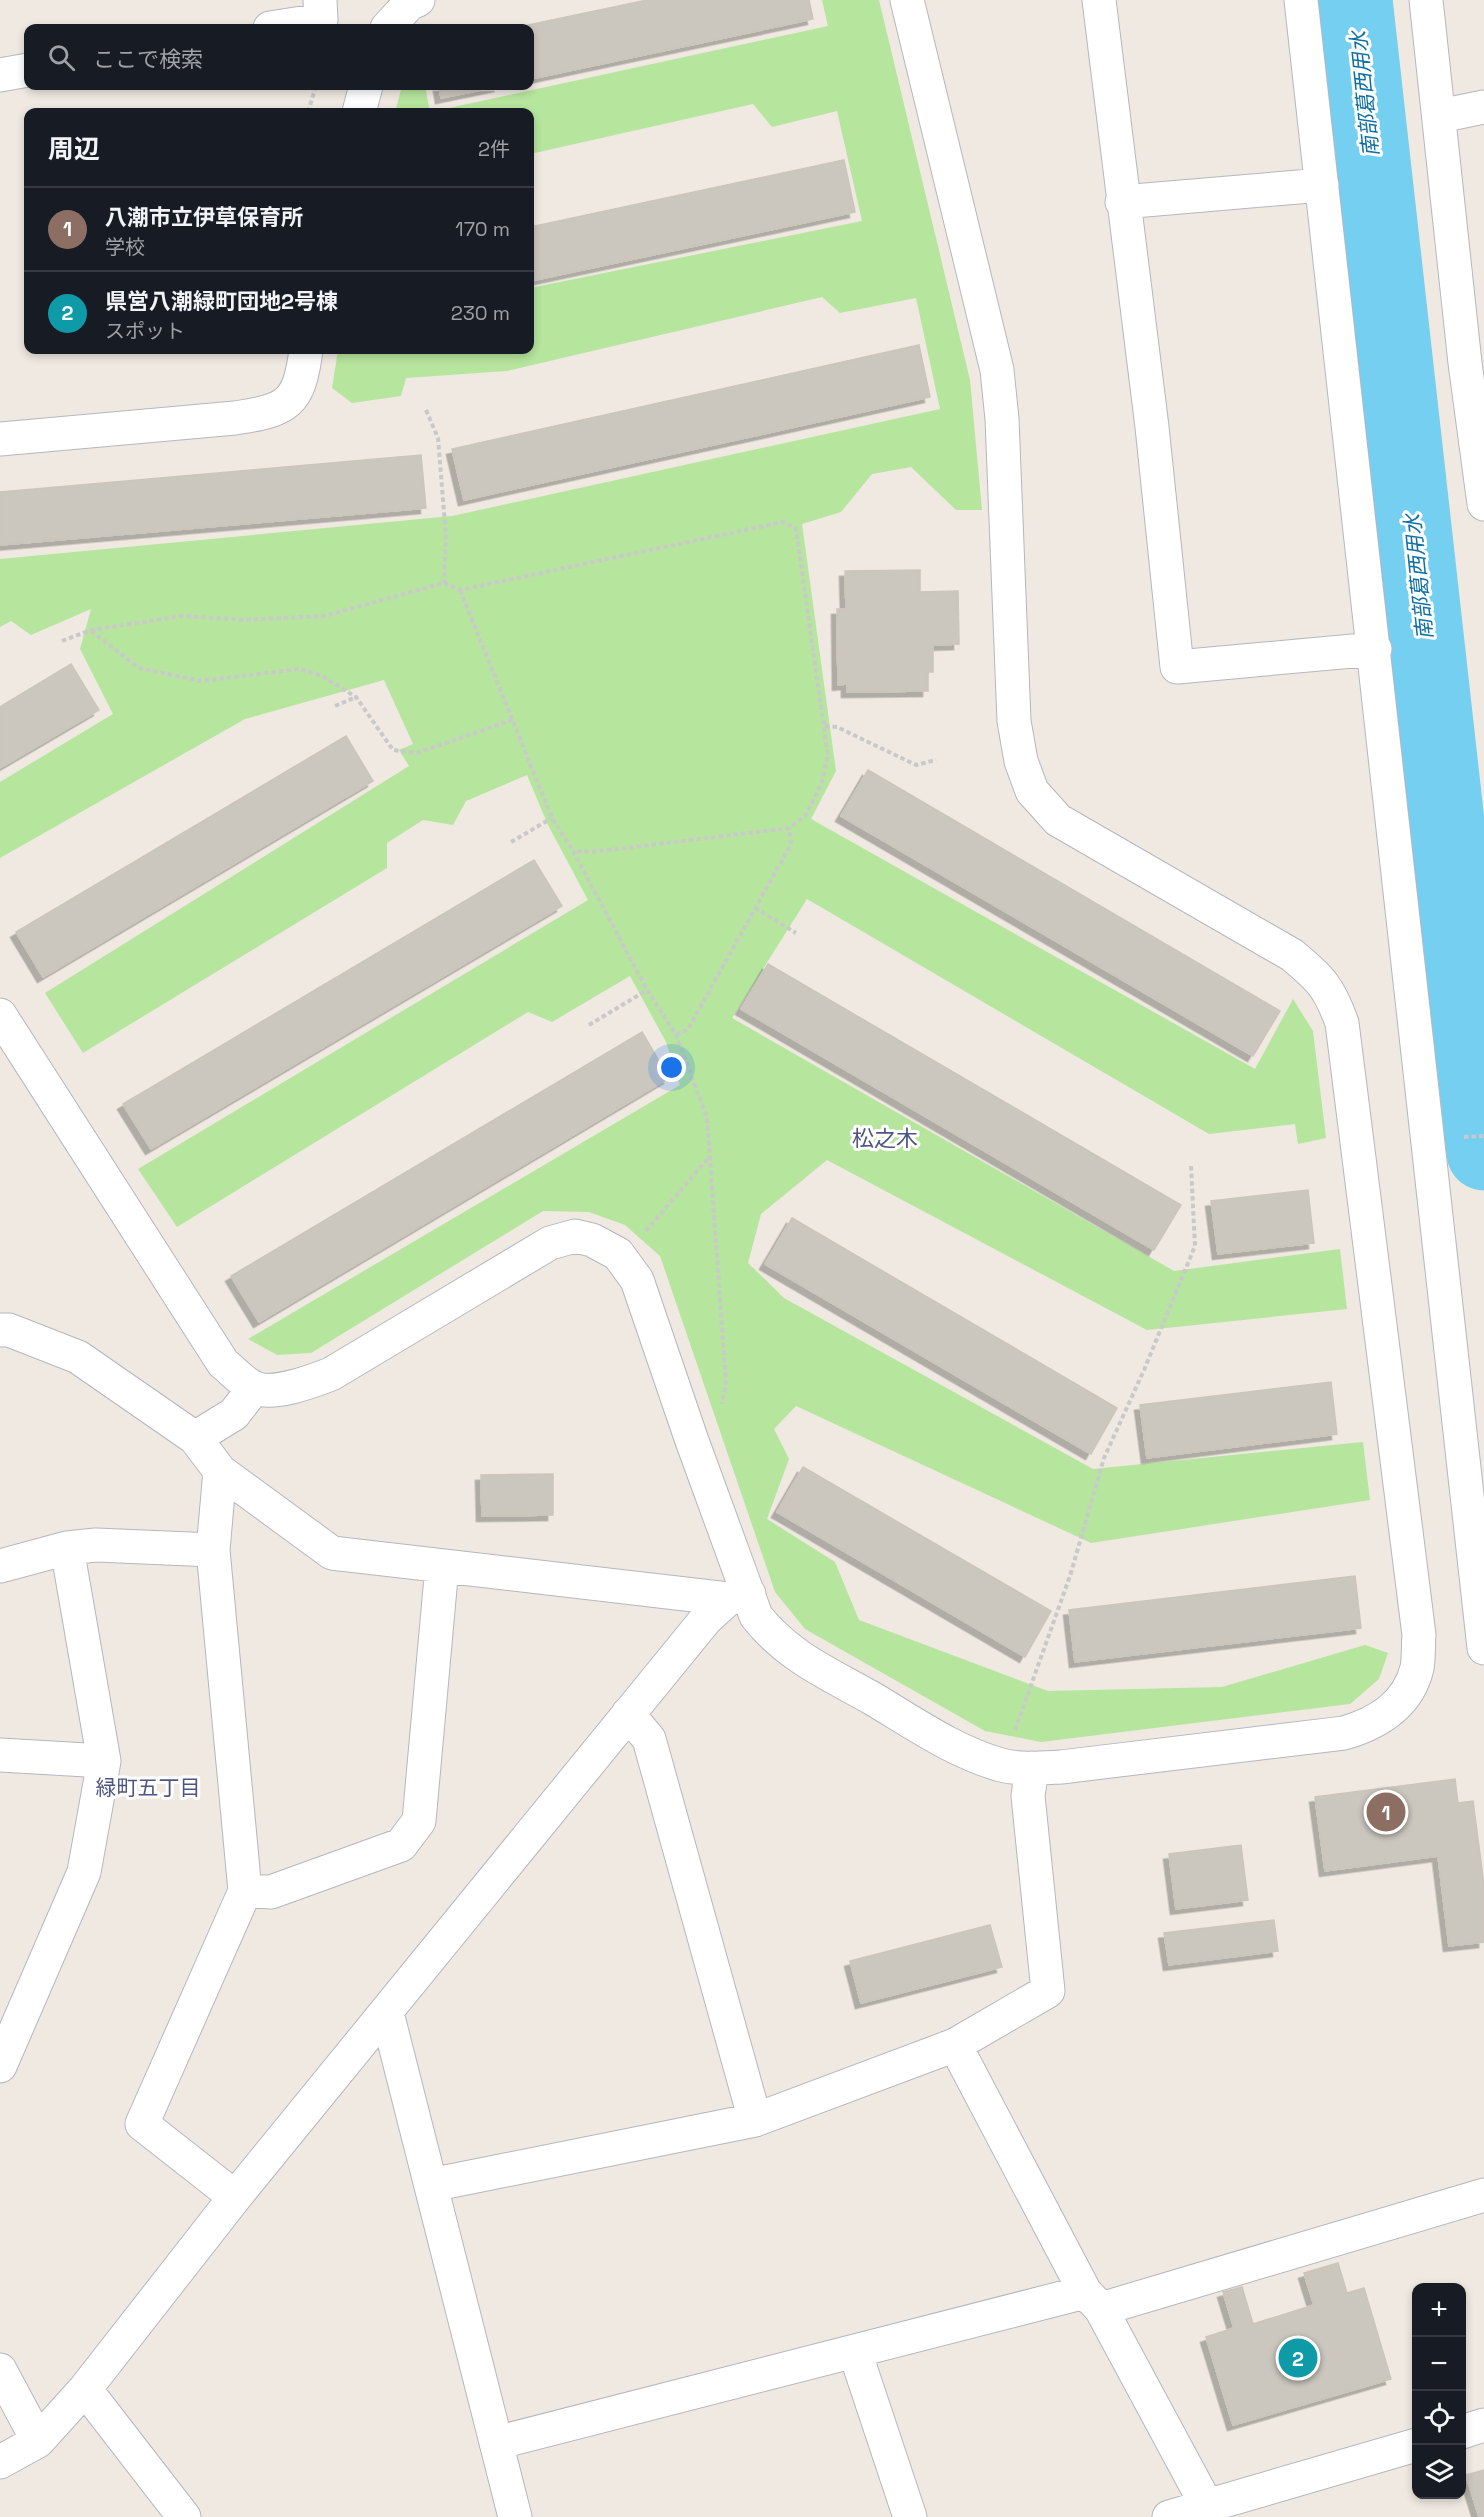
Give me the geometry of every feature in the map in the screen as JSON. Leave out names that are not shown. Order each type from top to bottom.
[{"type":"street","points":[[296,24],[321,20],[320,0]]},
{"type":"street","points":[[391,24],[409,4],[418,0]]},
{"type":"street","points":[[0,1015],[224,1363],[254,1388],[271,1390],[304,1384],[331,1374],[550,1242],[575,1236],[592,1240],[618,1254],[637,1280],[691,1438],[738,1597],[772,1636],[797,1656],[943,1742],[1017,1767],[1061,1767],[1344,1733],[1366,1726],[1391,1711],[1407,1693],[1417,1667],[1419,1635],[1342,1023],[1331,993],[1312,971],[1292,955],[1058,820],[1032,791],[1021,761],[1014,721],[1002,419],[997,370],[907,0]]},
{"type":"street","points":[[1099,0],[1122,202],[1152,427],[1177,666],[1375,649]]},
{"type":"street","points":[[1301,0],[1375,649],[1484,1648]]},
{"type":"street","points":[[1426,0],[1474,362],[1484,504]]},
{"type":"street","points":[[0,75],[24,71]]},
{"type":"street","points":[[360,108],[365,90]]},
{"type":"street","points":[[1440,116],[1484,106]]},
{"type":"street","points":[[1122,202],[1322,185]]},
{"type":"street","points":[[0,439],[265,414],[286,404],[298,390],[305,354]]},
{"type":"street","points":[[3,1326],[78,1357],[195,1438],[220,1471],[332,1552],[738,1597]]},
{"type":"street","points":[[195,1438],[234,1414],[254,1388]]},
{"type":"street","points":[[220,1471],[213,1550],[245,1891],[142,2124],[235,2197]]},
{"type":"street","points":[[0,1566],[67,1548],[96,1545],[213,1550]]},
{"type":"street","points":[[0,2066],[84,1872],[104,1761],[67,1548]]},
{"type":"street","points":[[245,1891],[271,1892],[401,1845],[419,1821],[442,1566]]},
{"type":"street","points":[[0,2462],[38,2441],[85,2389],[235,2197],[387,2013],[706,1618],[738,1597]]},
{"type":"street","points":[[628,1714],[649,1740],[755,2120]]},
{"type":"street","points":[[0,1755],[104,1761]]},
{"type":"street","points":[[431,2185],[755,2120],[955,2045],[1048,1991],[1028,1796],[1017,1767]]},
{"type":"street","points":[[387,2013],[515,2517]]},
{"type":"street","points":[[955,2045],[1207,2506]]},
{"type":"street","points":[[496,2443],[855,2352],[1093,2300],[1484,2195]]},
{"type":"street","points":[[855,2352],[910,2517]]},
{"type":"street","points":[[0,2370],[38,2441]]},
{"type":"street","points":[[85,2389],[184,2517]]},
{"type":"street","points":[[1466,2430],[1484,2425]]},
{"type":"street","points":[[1169,2517],[1412,2446]]},
{"type":"path","points":[[309,108],[315,90]]},
{"type":"path","points":[[426,410],[438,438],[446,537],[444,583]]},
{"type":"path","points":[[62,641],[91,630],[182,616],[246,620],[324,616],[444,583],[460,590],[783,522],[796,529],[828,756],[821,785],[805,816],[789,828],[592,852],[573,851]]},
{"type":"path","points":[[460,590],[552,818],[573,851],[647,990],[676,1035],[707,1117],[726,1383],[720,1412],[691,1438]]},
{"type":"path","points":[[91,630],[139,668],[201,681],[300,669],[322,676],[356,698],[393,750],[417,753],[512,720]]},
{"type":"path","points":[[335,706],[356,698]]},
{"type":"path","points":[[825,726],[837,727],[916,765],[936,760]]},
{"type":"path","points":[[511,842],[552,818]]},
{"type":"path","points":[[676,1035],[688,1029],[790,844],[789,828]]},
{"type":"path","points":[[755,908],[796,933]]},
{"type":"path","points":[[589,1025],[647,990]]},
{"type":"path","points":[[618,1254],[638,1240],[710,1156]]},
{"type":"path","points":[[1017,1767],[1104,1458],[1144,1370],[1195,1246],[1191,1166]]},
{"type":"green space","points":[[822,0],[879,0],[970,380],[982,510],[956,510],[911,467],[872,474],[841,512],[802,524],[836,771],[811,819],[1255,1069],[1293,999],[1313,1031],[1326,1138],[1298,1144],[1295,1124],[1209,1134],[807,899],[732,1018],[1174,1271],[1340,1249],[1347,1309],[1147,1330],[827,1160],[761,1214],[748,1263],[784,1298],[1093,1469],[1363,1442],[1370,1500],[1091,1543],[796,1406],[774,1429],[789,1459],[767,1519],[835,1562],[859,1620],[1048,1691],[1222,1687],[1365,1645],[1388,1653],[1379,1679],[1350,1704],[1041,1742],[985,1731],[805,1629],[775,1592],[660,1256],[625,1225],[589,1212],[543,1211],[311,1353],[277,1355],[248,1339],[680,1085],[666,1042],[630,976],[552,1022],[528,1012],[177,1227],[138,1169],[588,900],[548,825],[527,775],[466,801],[453,825],[423,820],[387,843],[387,868],[83,1053],[45,993],[409,766],[399,750],[413,744],[384,680],[245,719],[0,858],[0,782],[113,714],[80,649],[91,609],[31,635],[11,621],[0,627],[0,559],[452,516],[940,409],[916,298],[840,313],[822,297],[507,371],[406,378],[401,396],[352,403],[332,388],[337,354],[534,354],[534,287],[862,221],[837,111],[772,127],[753,104],[534,153],[534,108],[449,108],[828,26]]},
{"type":"green space","points":[[401,90],[426,90],[429,108],[396,108]]},
{"type":"building","points":[[647,0],[809,0],[813,19],[534,78],[533,24]]},
{"type":"building","points":[[440,90],[480,90],[441,98]]},
{"type":"building","points":[[844,160],[855,212],[534,280],[534,226]]},
{"type":"building","points":[[919,345],[930,397],[464,500],[452,449]]},
{"type":"building","points":[[421,455],[426,508],[0,545],[0,492]]},
{"type":"building","points":[[920,570],[920,592],[958,591],[959,644],[933,645],[933,672],[928,672],[928,691],[847,692],[847,684],[838,685],[837,609],[846,609],[845,571]]},
{"type":"building","points":[[71,664],[99,710],[0,768],[0,707]]},
{"type":"building","points":[[346,736],[373,781],[43,977],[16,932]]},
{"type":"building","points":[[868,770],[1280,1011],[1253,1056],[841,816]]},
{"type":"building","points":[[534,860],[562,906],[151,1149],[123,1104]]},
{"type":"building","points":[[768,964],[1181,1205],[1154,1250],[741,1009]]},
{"type":"building","points":[[642,1032],[669,1078],[259,1322],[231,1276]]},
{"type":"building","points":[[1308,1190],[1314,1243],[1218,1254],[1211,1201]]},
{"type":"building","points":[[792,1218],[1117,1408],[1091,1454],[765,1264]]},
{"type":"building","points":[[1331,1382],[1337,1434],[1147,1458],[1140,1405]]},
{"type":"building","points":[[803,1467],[1051,1611],[1025,1657],[777,1512]]},
{"type":"building","points":[[553,1474],[553,1515],[482,1516],[481,1475]]},
{"type":"building","points":[[1355,1576],[1361,1628],[1075,1662],[1069,1610]]},
{"type":"building","points":[[1455,1779],[1458,1803],[1473,1801],[1484,1885],[1484,1942],[1449,1946],[1438,1856],[1325,1871],[1315,1797]]},
{"type":"building","points":[[1241,1845],[1248,1900],[1176,1909],[1169,1854]]},
{"type":"building","points":[[1274,1920],[1278,1951],[1169,1965],[1164,1933]]},
{"type":"building","points":[[990,1925],[1002,1967],[861,2003],[850,1961]]},
{"type":"building","points":[[1338,2263],[1347,2293],[1364,2288],[1391,2379],[1233,2425],[1206,2337],[1234,2328],[1223,2292],[1242,2287],[1253,2324],[1314,2305],[1304,2273]]},
{"type":"building","points":[[1484,2470],[1484,2517],[1479,2517],[1466,2475]]},
{"type":"waterway","name":"南部葛西用水","points":[[1355,0],[1484,1153]]},
{"type":"place","name":"八潮市立伊草保育所","points":[[1386,1812]]},
{"type":"place","name":"県営八潮緑町団地2号棟","points":[[1298,2358]]},
{"type":"district","name":"松之木","points":[[885,1138]]},
{"type":"district","name":"緑町五丁目","points":[[148,1788]]}]
